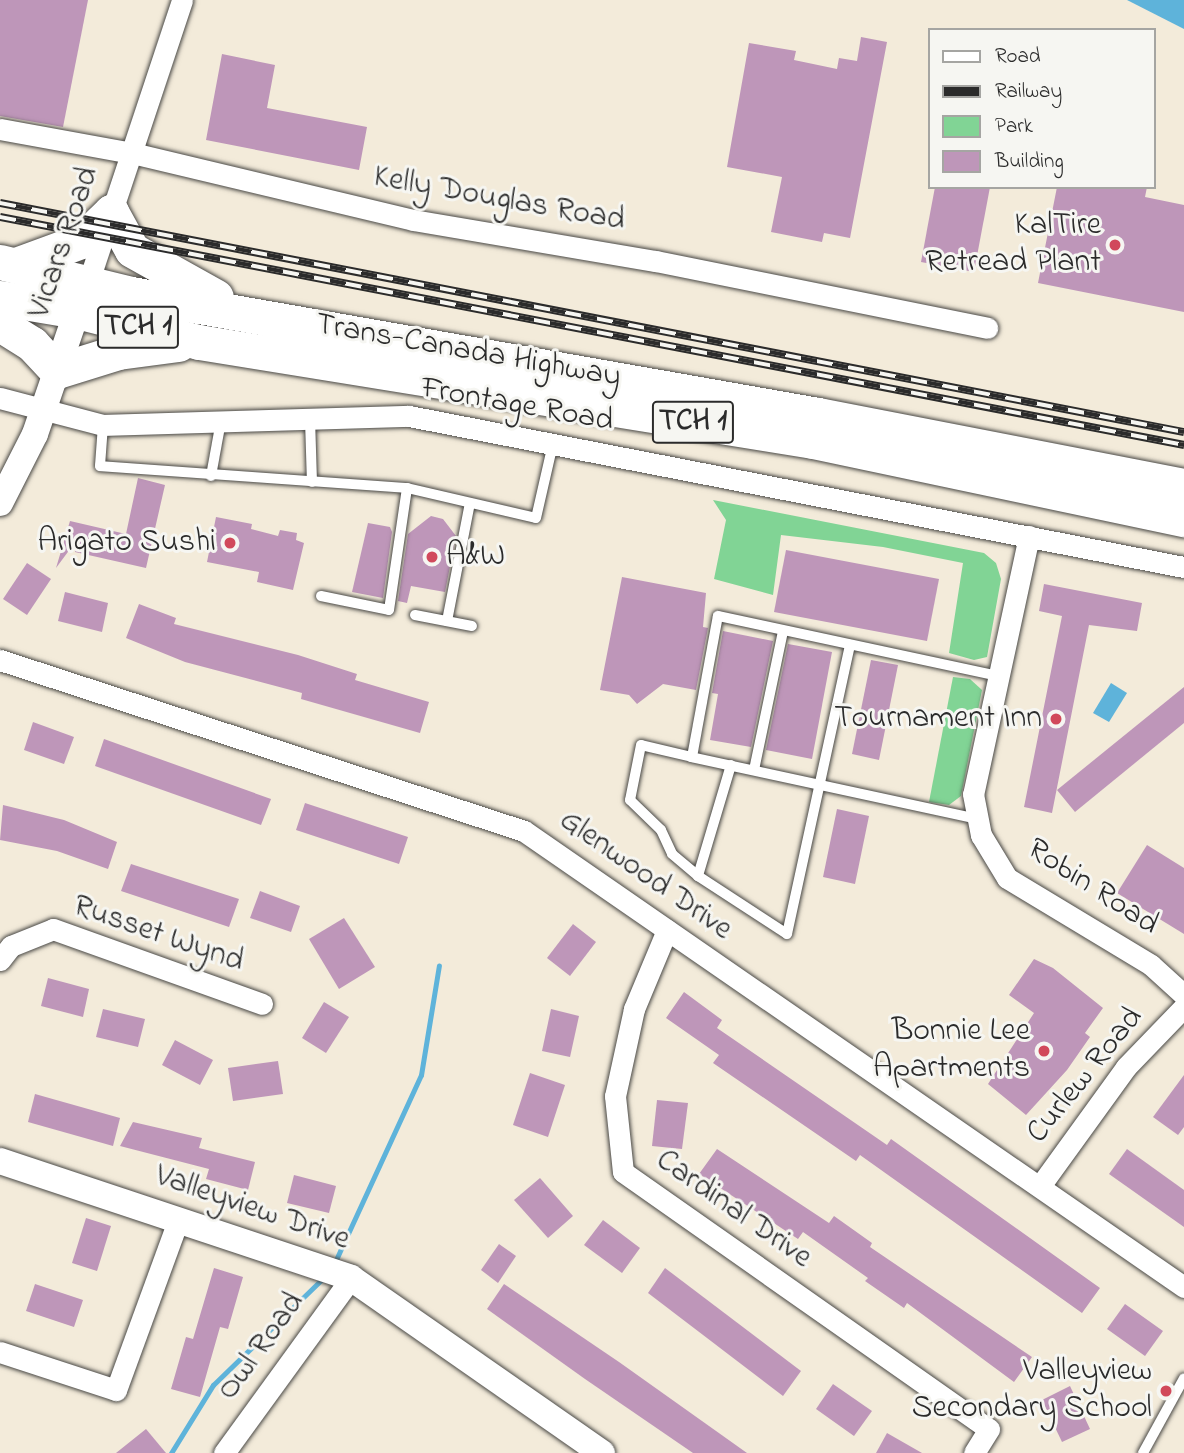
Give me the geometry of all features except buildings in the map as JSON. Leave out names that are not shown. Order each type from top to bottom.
[{"type":"highway","points":[[8,263],[81,241],[111,212],[126,242],[143,259],[246,312]]},
{"type":"highway","name":"Trans-Canada Highway","points":[[8,263],[82,297],[199,342],[813,441],[1184,519]]},
{"type":"highway","name":"Trans-Canada Highway","points":[[0,298],[82,297],[246,312],[1184,486]]},
{"type":"highway","points":[[0,324],[32,344],[57,371],[118,352],[199,342]]},
{"type":"street","name":"Vicars Road","points":[[2,497],[44,410],[182,0]]},
{"type":"street","name":"Kelly Douglas Road","points":[[0,129],[132,153],[413,220],[656,261],[987,328]]},
{"type":"street","name":"Frontage Road","points":[[0,398],[103,425],[409,416],[1184,567]]},
{"type":"street","name":"Robin Road","points":[[1029,536],[973,794],[981,835],[1007,878],[1151,965],[1184,995]]},
{"type":"street","name":"Glenwood Drive","points":[[0,660],[524,831],[1184,1287]]},
{"type":"street","name":"Russet Wynd","points":[[0,960],[11,946],[53,929],[262,1004]]},
{"type":"street","name":"Cardinal Drive","points":[[667,930],[634,1009],[615,1096],[624,1172],[989,1429],[974,1453]]},
{"type":"street","name":"Curlew Road","points":[[1040,1186],[1126,1067],[1184,1007]]},
{"type":"street","name":"Valleyview Drive","points":[[0,1161],[351,1278],[601,1453]]},
{"type":"street","points":[[0,1352],[117,1390],[178,1219]]},
{"type":"street","name":"Owl Road","points":[[224,1453],[351,1278]]},
{"type":"lane","points":[[310,419],[312,482]]},
{"type":"lane","points":[[211,476],[220,421]]},
{"type":"lane","points":[[103,425],[100,466],[407,488],[536,518],[554,444]]},
{"type":"lane","points":[[321,596],[389,610],[407,488]]},
{"type":"lane","points":[[447,621],[470,503]]},
{"type":"lane","points":[[415,615],[472,626]]},
{"type":"lane","points":[[692,757],[718,616],[999,677]]},
{"type":"lane","points":[[754,770],[783,631]]},
{"type":"lane","points":[[850,645],[821,785],[787,934],[698,876],[672,854],[661,830],[630,800],[641,745],[692,757],[754,770],[821,785],[978,819]]},
{"type":"lane","points":[[698,876],[730,765]]},
{"type":"lane","points":[[1143,1453],[1184,1378]]},
{"type":"green space","points":[[713,500],[984,553],[996,563],[1001,579],[987,657],[974,660],[949,653],[963,563],[883,547],[781,535],[773,595],[714,579],[726,520]]},
{"type":"green space","points":[[953,677],[970,679],[982,690],[961,796],[949,805],[929,802]]},
{"type":"water","points":[[1127,0],[1184,0],[1184,29]]},
{"type":"water","points":[[1111,683],[1127,693],[1109,722],[1093,713]]},
{"type":"waterway","points":[[334,1264],[421,1075],[439,965]]},
{"type":"waterway","points":[[171,1453],[213,1385],[324,1277]]},
{"type":"railway","points":[[0,203],[1184,432]]},
{"type":"railway","points":[[0,217],[1184,445]]},
{"type":"place","name":"KalTire Retread Plant","points":[[1115,245]]},
{"type":"place","name":"Arigato Sushi","points":[[230,543]]},
{"type":"place","name":"A&W","points":[[432,557]]},
{"type":"place","name":"Tournament Inn","points":[[1056,719]]},
{"type":"place","name":"Bonnie Lee Apartments","points":[[1044,1051]]},
{"type":"place","name":"Valleyview Secondary School","points":[[1166,1391]]}]
